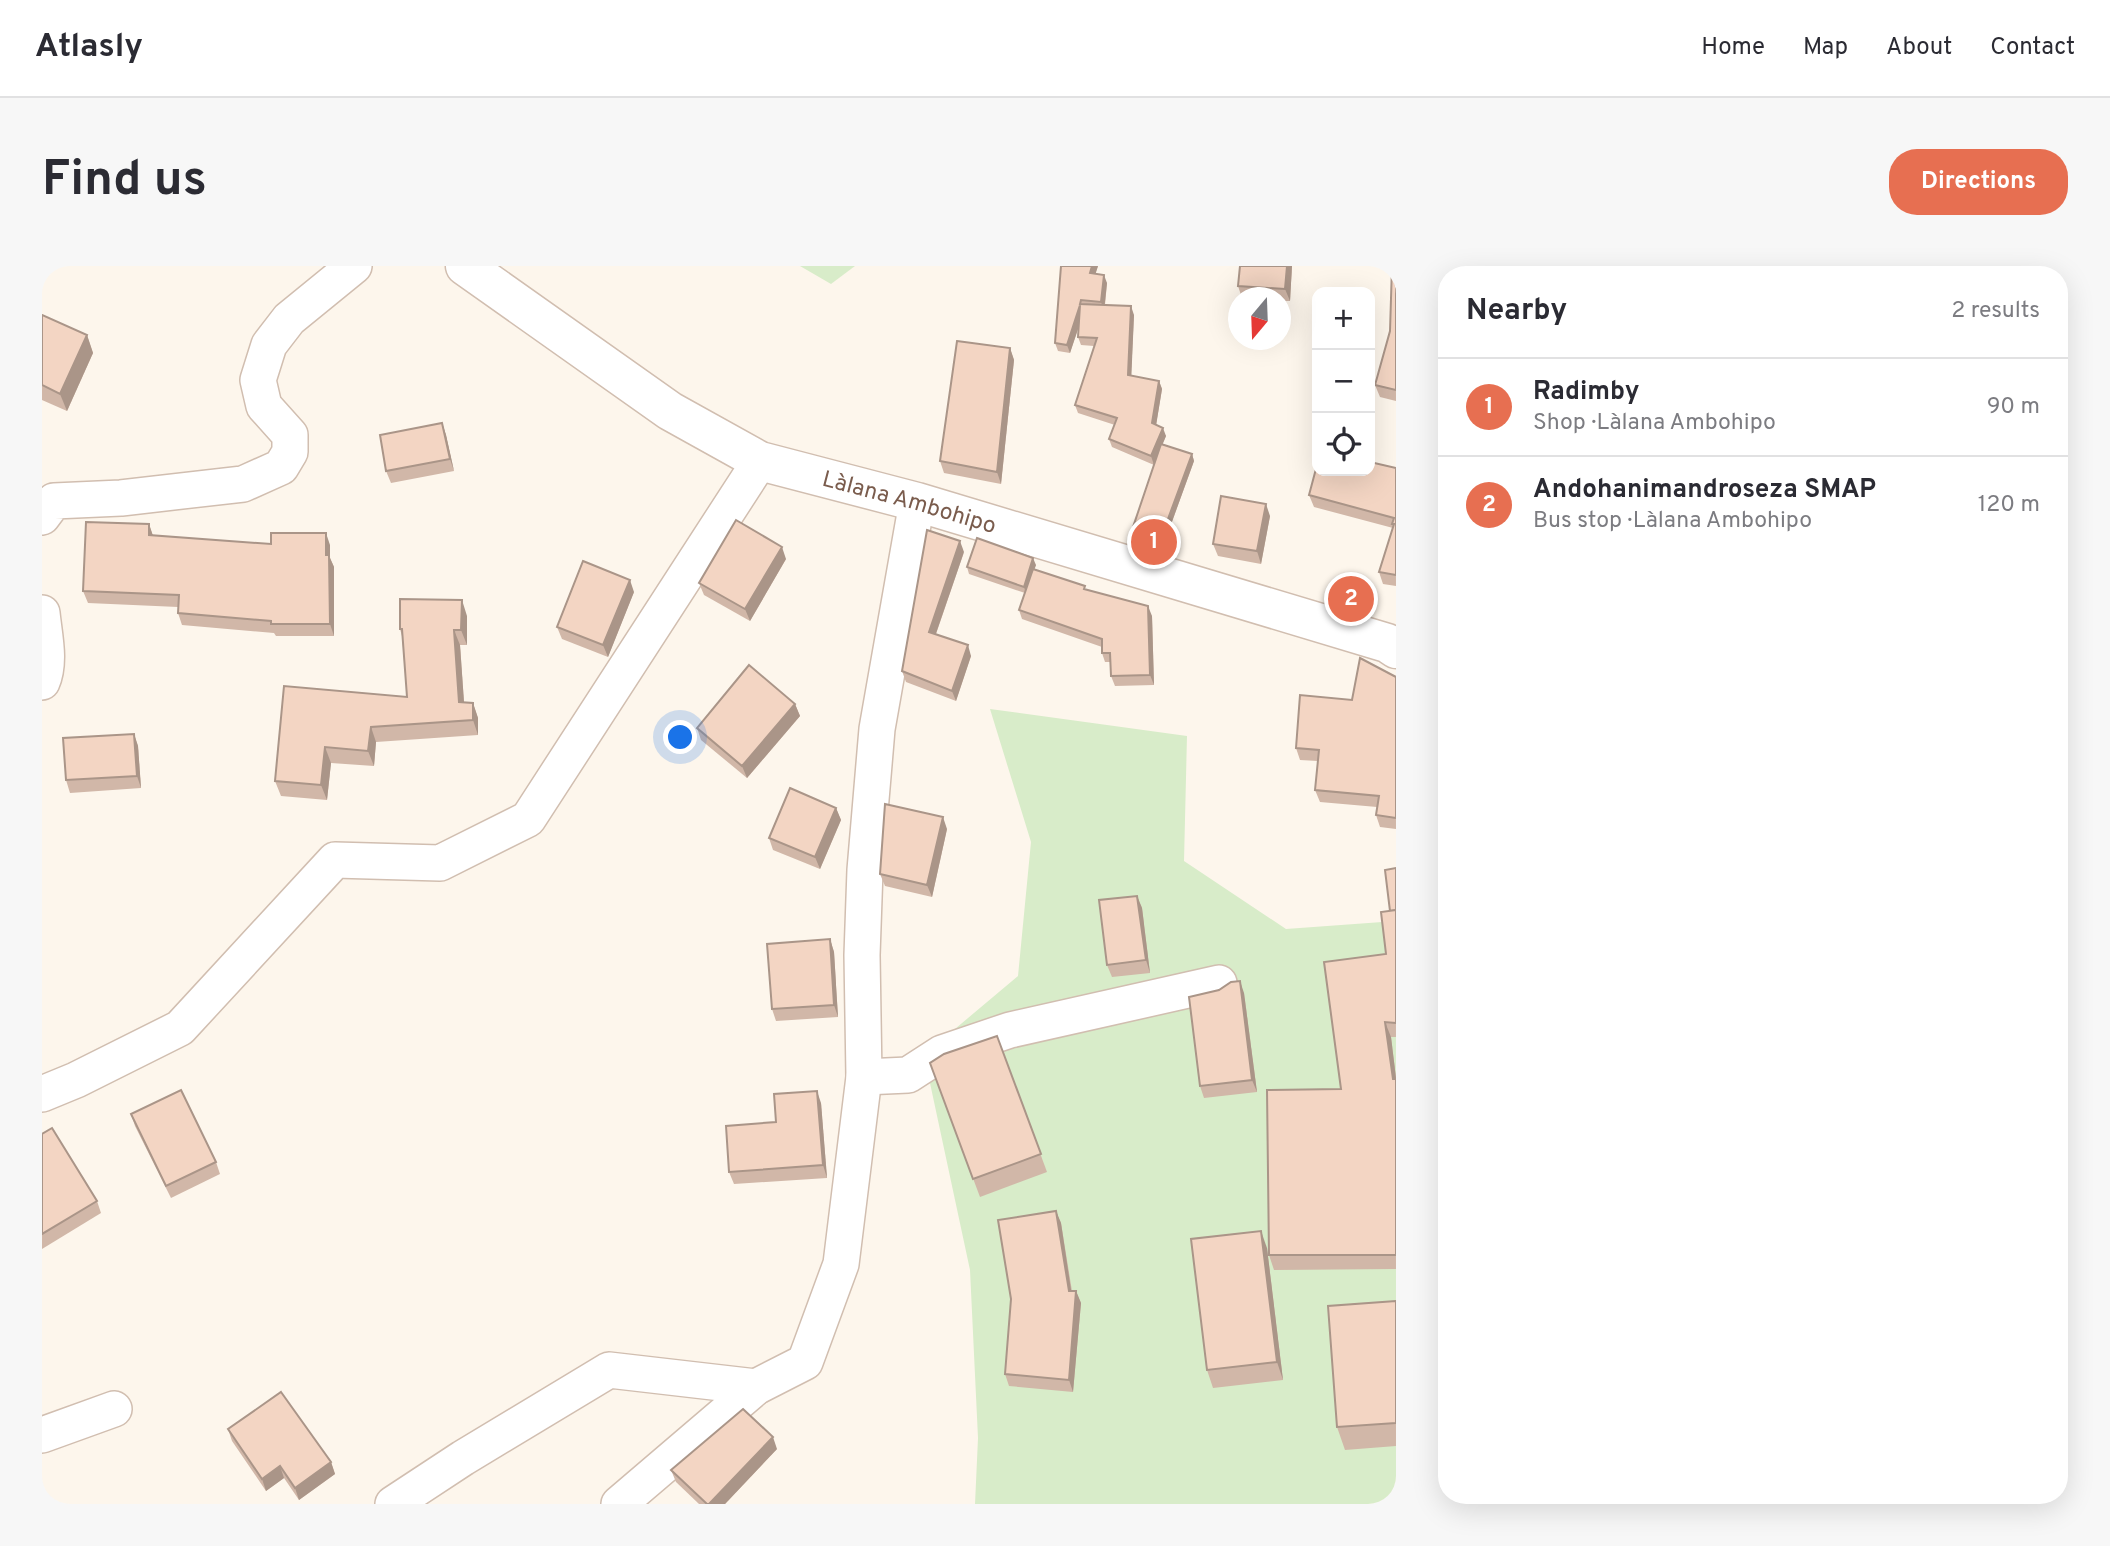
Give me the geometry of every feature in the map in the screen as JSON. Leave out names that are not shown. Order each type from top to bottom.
[{"type":"street","points":[[42,517],[54,501],[121,498],[243,484],[281,467],[290,452],[290,435],[264,406],[258,380],[269,345],[289,319],[354,266]]},
{"type":"street","name":"Làlana Ambohipo","points":[[465,266],[670,411],[760,461],[917,502],[1387,643],[1396,649]]},
{"type":"street","points":[[42,1094],[180,1028],[335,860],[440,863],[527,819],[760,461]]},
{"type":"street","points":[[619,1504],[756,1387],[805,1362],[841,1264],[864,1077],[862,955],[865,870],[877,729],[917,502]]},
{"type":"street","points":[[42,612],[46,661],[42,682]]},
{"type":"street","points":[[864,1077],[908,1075],[942,1053],[1010,1030],[1219,983]]},
{"type":"street","points":[[393,1504],[463,1458],[609,1370],[756,1387]]},
{"type":"street","points":[[42,1435],[114,1409]]},
{"type":"green space","points":[[800,266],[855,266],[831,284]]},
{"type":"green space","points":[[990,709],[1187,736],[1184,861],[1286,929],[1396,921],[1396,1504],[975,1504],[978,1438],[970,1270],[924,1055],[1018,976],[1031,842]]},
{"type":"building","points":[[1061,266],[1092,266],[1090,273],[1104,275],[1101,302],[1081,300],[1080,304],[1131,306],[1128,375],[1159,381],[1152,423],[1163,428],[1151,456],[1109,439],[1117,418],[1075,405],[1097,338],[1078,337],[1080,305],[1067,345],[1055,343]]},
{"type":"building","points":[[1240,266],[1287,266],[1285,287],[1238,286]]},
{"type":"building","points":[[1392,266],[1396,266],[1396,390],[1375,385],[1390,331]]},
{"type":"building","points":[[42,315],[87,335],[60,394],[42,385]]},
{"type":"building","points":[[957,341],[1010,348],[997,472],[940,461]]},
{"type":"building","points":[[442,423],[450,459],[386,471],[380,435]]},
{"type":"building","points":[[1161,444],[1192,454],[1158,546],[1130,536]]},
{"type":"building","points":[[1375,463],[1396,468],[1396,575],[1379,572],[1394,518],[1309,495],[1314,476],[1375,476]]},
{"type":"building","points":[[1221,496],[1266,504],[1257,551],[1213,544]]},
{"type":"building","points":[[736,520],[782,547],[745,609],[699,583]]},
{"type":"building","points":[[86,522],[149,524],[149,535],[271,544],[271,533],[326,533],[330,624],[271,624],[271,621],[178,613],[179,595],[83,591]]},
{"type":"building","points":[[927,530],[960,541],[929,632],[968,645],[952,691],[902,671]]},
{"type":"building","points":[[977,538],[1033,558],[1024,587],[967,567]]},
{"type":"building","points":[[583,561],[630,580],[603,645],[557,627]]},
{"type":"building","points":[[1033,569],[1085,586],[1084,589],[1148,606],[1150,675],[1111,676],[1110,653],[1102,653],[1102,639],[1019,610]]},
{"type":"building","points":[[400,599],[462,600],[461,630],[454,630],[459,702],[473,703],[473,720],[371,727],[368,751],[325,747],[321,785],[275,781],[284,686],[407,697],[400,629]]},
{"type":"building","points":[[1360,658],[1396,677],[1396,818],[1376,815],[1379,796],[1315,790],[1319,750],[1296,748],[1300,695],[1352,700]]},
{"type":"building","points":[[749,665],[795,704],[742,766],[697,728]]},
{"type":"building","points":[[134,734],[137,776],[66,780],[63,738]]},
{"type":"building","points":[[790,788],[836,808],[815,857],[769,838]]},
{"type":"building","points":[[885,804],[943,817],[927,885],[880,874]]},
{"type":"building","points":[[1396,868],[1396,910],[1390,911],[1385,870]]},
{"type":"building","points":[[1137,896],[1146,960],[1107,965],[1099,900]]},
{"type":"building","points":[[1396,910],[1396,1023],[1385,1022],[1393,1079],[1396,1079],[1396,1255],[1269,1255],[1267,1090],[1341,1089],[1324,962],[1386,954],[1381,912]]},
{"type":"building","points":[[830,939],[834,1005],[772,1009],[767,944]]},
{"type":"building","points":[[1240,981],[1252,1080],[1200,1086],[1189,997],[1219,990],[1231,982]]},
{"type":"building","points":[[997,1036],[1041,1154],[973,1179],[930,1063],[944,1054]]},
{"type":"building","points":[[181,1090],[216,1162],[166,1186],[131,1114]]},
{"type":"building","points":[[817,1091],[823,1165],[729,1172],[726,1126],[776,1122],[774,1094]]},
{"type":"building","points":[[52,1128],[97,1201],[42,1234],[42,1134]]},
{"type":"building","points":[[1056,1211],[1069,1291],[1076,1291],[1069,1380],[1005,1374],[1011,1299],[998,1220]]},
{"type":"building","points":[[1261,1231],[1277,1362],[1207,1370],[1191,1239]]},
{"type":"building","points":[[1396,1301],[1396,1423],[1337,1427],[1328,1306]]},
{"type":"building","points":[[281,1392],[331,1462],[295,1488],[280,1466],[262,1479],[228,1429]]},
{"type":"building","points":[[743,1409],[773,1437],[707,1504],[671,1470]]},
{"type":"place","name":"Radimby","points":[[1154,542]]},
{"type":"place","name":"Andohanimandroseza SMAP","points":[[1351,599]]}]
